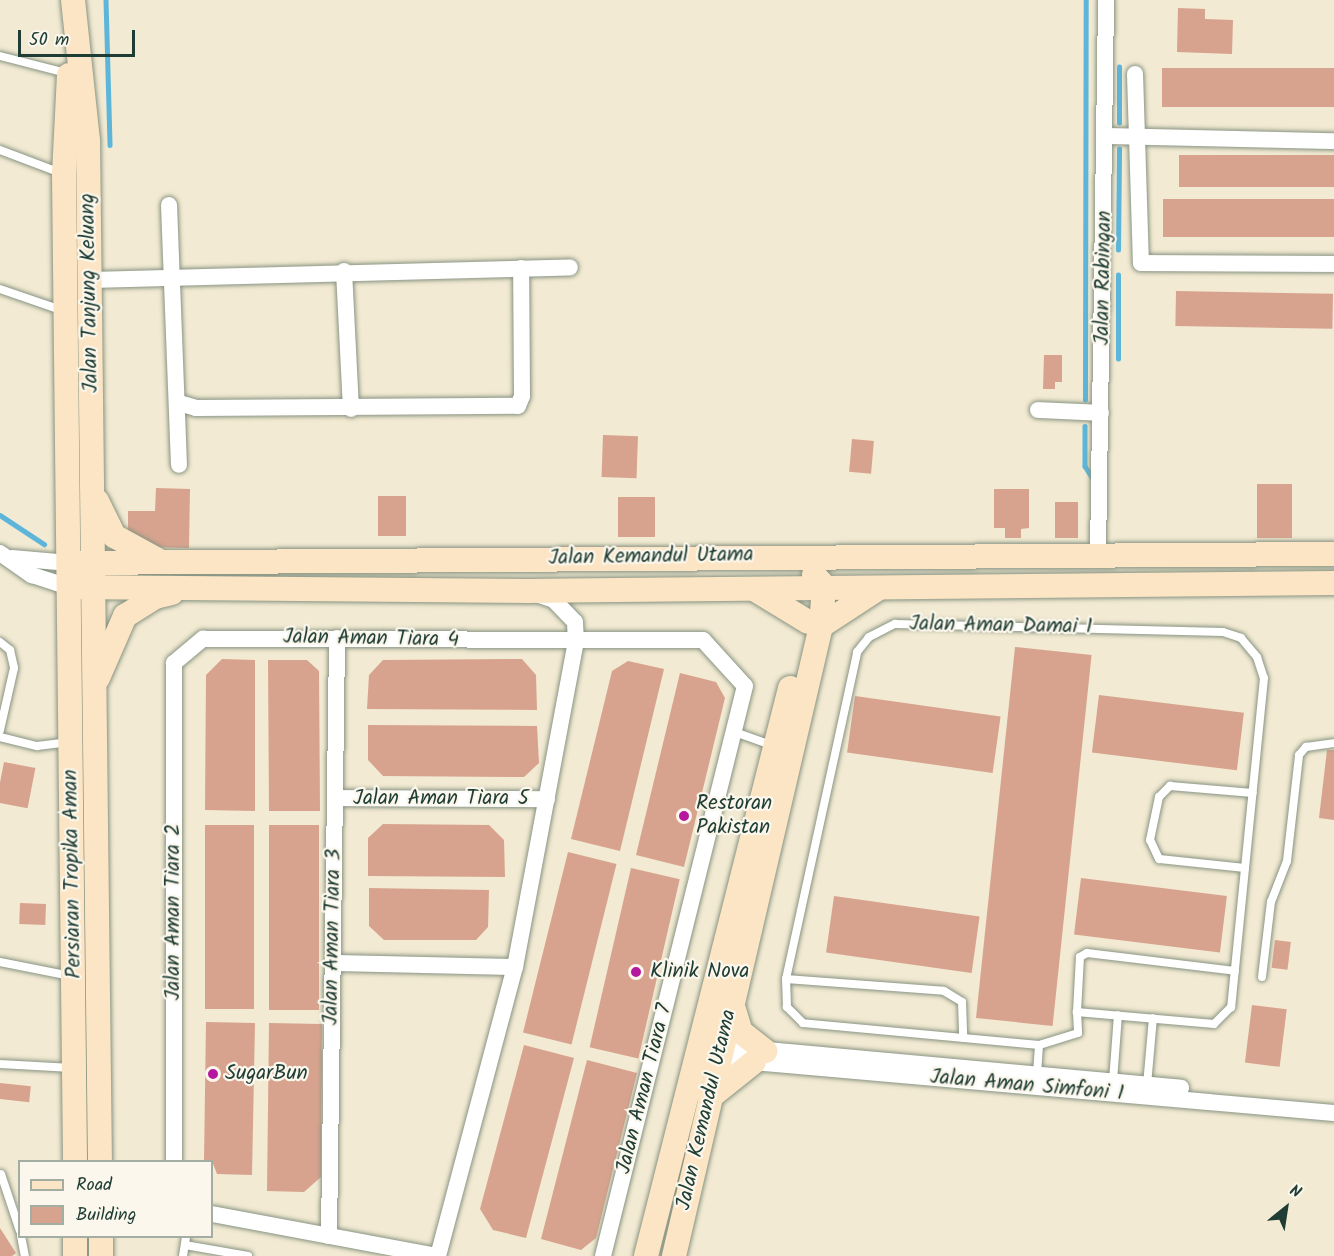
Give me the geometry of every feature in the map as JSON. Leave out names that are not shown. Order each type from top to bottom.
[{"type":"street","name":"Jalan Tanjung Keluang","points":[[70,575],[64,174],[73,0]]},
{"type":"street","name":"Jalan Tanjung Keluang","points":[[73,0],[88,141],[94,587]]},
{"type":"street","name":"Jalan Rabingan","points":[[1098,555],[1106,0]]},
{"type":"street","points":[[1135,74],[1141,263],[1334,264]]},
{"type":"street","points":[[1105,136],[1334,141]]},
{"type":"street","points":[[169,205],[179,403],[178,465]]},
{"type":"street","points":[[89,280],[172,275],[570,267]]},
{"type":"street","points":[[179,403],[351,409],[518,405],[522,396],[520,268]]},
{"type":"street","points":[[344,271],[351,409]]},
{"type":"street","points":[[1038,410],[1101,413]]},
{"type":"street","points":[[93,487],[114,536],[165,563]]},
{"type":"street","points":[[764,556],[1334,554]]},
{"type":"street","points":[[4,555],[32,575],[70,575]]},
{"type":"street","points":[[4,555],[70,575]]},
{"type":"street","name":"Jalan Kemandul Utama","points":[[70,575],[94,563],[764,556],[819,583]]},
{"type":"street","points":[[819,583],[869,556]]},
{"type":"street","name":"Jalan Kemandul Utama","points":[[70,575],[94,587],[528,591],[819,583],[884,586],[1334,583]]},
{"type":"street","name":"Persiaran Tropika Aman","points":[[70,575],[75,1160]]},
{"type":"street","name":"Jalan Kemandul Utama","points":[[674,1256],[718,1052],[732,1003],[814,624],[819,583]]},
{"type":"street","points":[[746,586],[772,595],[814,624],[884,586]]},
{"type":"street","name":"Persiaran Tropika Aman","points":[[94,587],[104,1155]]},
{"type":"street","points":[[96,685],[125,616],[154,597],[201,587]]},
{"type":"street","points":[[213,1214],[437,1256],[515,967],[576,642],[575,622],[554,600],[528,591]]},
{"type":"street","name":"Jalan Kemandul Utama","points":[[646,1256],[774,747],[814,624]]},
{"type":"street","name":"Jalan Aman Tiara 4","points":[[174,663],[203,639],[337,638],[576,642]]},
{"type":"street","name":"Jalan Aman Tiara 3","points":[[329,1236],[337,638]]},
{"type":"street","name":"Jalan Aman Tiara 7","points":[[576,642],[703,640],[746,686],[603,1256]]},
{"type":"street","name":"Jalan Aman Tiara 2","points":[[174,663],[174,1160]]},
{"type":"street","name":"Jalan Aman Tiara 5","points":[[335,798],[547,799]]},
{"type":"street","points":[[333,963],[515,967]]},
{"type":"street","points":[[710,1096],[759,1056],[741,1032],[732,1003]]},
{"type":"street","points":[[693,1067],[718,1052],[704,1026]]},
{"type":"street","name":"Jalan Aman Simfoni 1","points":[[718,1052],[1334,1113]]},
{"type":"street","name":"Jalan Aman Simfoni 1","points":[[759,1056],[1037,1074],[1334,1102]]},
{"type":"street","points":[[75,1238],[75,1256]]},
{"type":"street","points":[[101,1238],[101,1256]]},
{"type":"lane","points":[[0,57],[69,74]]},
{"type":"lane","points":[[0,150],[29,166],[64,174]]},
{"type":"lane","points":[[0,289],[33,304],[67,311]]},
{"type":"lane","name":"Jalan Aman Damai 1","points":[[895,624],[1223,632],[1241,638],[1264,678],[1253,793],[1231,1007],[1214,1024],[1077,1012],[1078,1034],[1039,1045],[803,1023],[787,1007],[786,979],[857,652],[869,638],[895,624]]},
{"type":"lane","points":[[0,642],[10,650],[14,668],[0,729]]},
{"type":"lane","points":[[735,732],[774,747]]},
{"type":"lane","points":[[0,737],[37,746],[71,741]]},
{"type":"lane","points":[[1262,977],[1271,902],[1287,861],[1299,755],[1306,747],[1334,743]]},
{"type":"lane","points":[[1245,868],[1159,858],[1150,840],[1159,797],[1170,786],[1253,793]]},
{"type":"lane","points":[[1077,1012],[1080,957],[1087,953],[1235,971]]},
{"type":"lane","points":[[0,962],[74,977]]},
{"type":"lane","points":[[786,979],[944,991],[962,1002],[963,1038]]},
{"type":"lane","points":[[1113,1081],[1118,1015]]},
{"type":"lane","points":[[1147,1085],[1153,1018]]},
{"type":"lane","points":[[1037,1074],[1039,1045]]},
{"type":"lane","points":[[0,1064],[76,1069]]},
{"type":"lane","points":[[1,1174],[18,1225]]},
{"type":"lane","points":[[22,1238],[26,1256]]},
{"type":"lane","points":[[183,1256],[185,1241],[248,1256]]},
{"type":"building","points":[[1178,8],[1205,9],[1205,19],[1233,20],[1232,54],[1177,52]]},
{"type":"building","points":[[1162,68],[1334,68],[1334,107],[1162,107]]},
{"type":"building","points":[[1179,155],[1334,155],[1334,187],[1179,187]]},
{"type":"building","points":[[1163,199],[1334,199],[1334,237],[1163,237]]},
{"type":"building","points":[[1176,291],[1333,294],[1332,329],[1175,326]]},
{"type":"building","points":[[1044,355],[1062,355],[1062,382],[1055,382],[1055,389],[1043,389]]},
{"type":"building","points":[[603,435],[638,436],[637,478],[602,477]]},
{"type":"building","points":[[852,439],[874,441],[871,474],[849,472]]},
{"type":"building","points":[[1257,484],[1292,484],[1292,538],[1257,538]]},
{"type":"building","points":[[156,488],[190,489],[189,548],[137,547],[128,534],[128,511],[155,511]]},
{"type":"building","points":[[994,489],[1029,489],[1029,528],[1021,529],[1021,538],[1005,538],[1005,528],[994,528]]},
{"type":"building","points":[[378,496],[406,496],[406,536],[378,536]]},
{"type":"building","points":[[618,497],[655,497],[655,537],[618,537]]},
{"type":"building","points":[[1055,502],[1078,502],[1078,538],[1055,538]]},
{"type":"building","points":[[1015,647],[1092,655],[1053,1026],[976,1018]]},
{"type":"building","points":[[222,659],[255,660],[255,811],[205,810],[206,675]]},
{"type":"building","points":[[522,659],[536,675],[537,710],[367,709],[369,675],[383,660]]},
{"type":"building","points":[[268,660],[307,660],[319,671],[320,811],[269,811]]},
{"type":"building","points":[[628,661],[664,669],[620,851],[571,839],[612,671]]},
{"type":"building","points":[[680,673],[716,682],[725,698],[684,867],[636,855]]},
{"type":"building","points":[[1099,695],[1244,713],[1237,770],[1092,753]]},
{"type":"building","points":[[855,696],[1001,716],[993,773],[847,752]]},
{"type":"building","points":[[368,725],[537,726],[539,763],[524,777],[383,776],[368,760]]},
{"type":"building","points":[[1327,750],[1334,750],[1334,820],[1319,818]]},
{"type":"building","points":[[4,762],[35,768],[28,808],[0,803],[0,783]]},
{"type":"building","points":[[383,824],[489,825],[504,840],[505,877],[368,876],[368,838]]},
{"type":"building","points":[[205,825],[254,825],[254,1009],[205,1009]]},
{"type":"building","points":[[269,825],[319,825],[319,1010],[269,1010]]},
{"type":"building","points":[[568,852],[617,864],[572,1045],[523,1032]]},
{"type":"building","points":[[631,868],[680,879],[638,1059],[590,1047]]},
{"type":"building","points":[[1081,878],[1227,896],[1220,952],[1074,935]]},
{"type":"building","points":[[369,888],[489,890],[488,927],[476,940],[384,940],[369,926]]},
{"type":"building","points":[[834,896],[980,916],[972,973],[826,952]]},
{"type":"building","points":[[20,903],[46,904],[45,925],[19,924]]},
{"type":"building","points":[[1275,940],[1291,942],[1287,970],[1272,968]]},
{"type":"building","points":[[1252,1005],[1287,1009],[1280,1067],[1245,1063]]},
{"type":"building","points":[[206,1022],[255,1023],[252,1175],[217,1174],[213,1160],[204,1160]]},
{"type":"building","points":[[269,1023],[322,1024],[321,1177],[304,1192],[267,1191]]},
{"type":"building","points":[[524,1045],[574,1058],[526,1238],[493,1230],[480,1209]]},
{"type":"building","points":[[587,1060],[637,1073],[596,1238],[581,1250],[541,1239]]},
{"type":"building","points":[[0,1083],[31,1086],[29,1102],[0,1099]]},
{"type":"building","points":[[0,1228],[16,1253],[12,1256],[0,1256]]},
{"type":"waterway","points":[[106,0],[110,145]]},
{"type":"waterway","points":[[1085,400],[1086,0]]},
{"type":"waterway","points":[[1119,67],[1119,123]]},
{"type":"waterway","points":[[1118,250],[1119,149]]},
{"type":"waterway","points":[[1118,275],[1118,359]]},
{"type":"waterway","points":[[1085,426],[1085,466],[1093,479]]},
{"type":"waterway","points":[[0,515],[44,544]]},
{"type":"place","name":"Restoran Pakistan","points":[[684,816]]},
{"type":"place","name":"Klinik Nova","points":[[636,972]]},
{"type":"place","name":"SugarBun","points":[[213,1074]]}]
